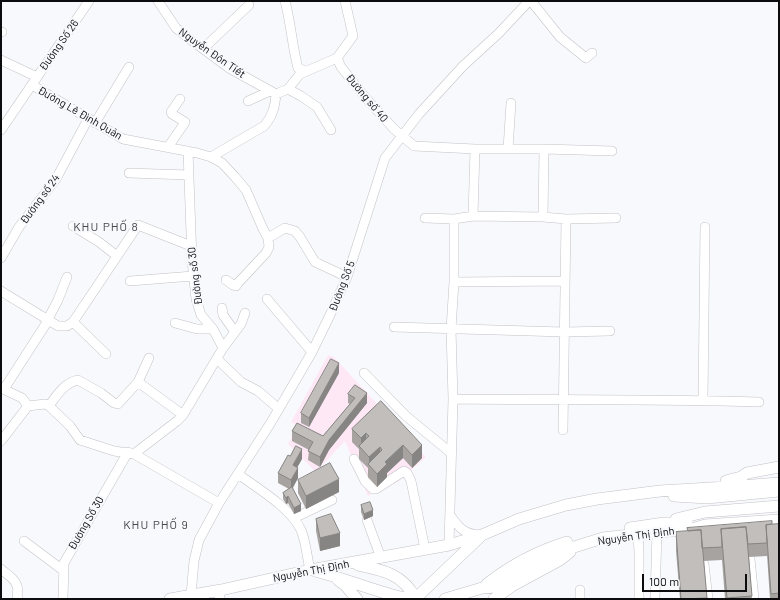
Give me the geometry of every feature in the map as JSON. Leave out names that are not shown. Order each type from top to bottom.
[{"type":"main road","points":[[727,484],[741,477],[747,472],[779,467]]},
{"type":"main road","name":"Nguyễn Thị Định","points":[[170,599],[191,595],[220,595],[310,570],[448,545],[482,535],[519,519],[597,499],[629,494],[727,484],[779,476]]},
{"type":"main road","name":"Nguyễn Thị Định","points":[[519,519],[537,508],[561,500],[634,486],[779,483]]},
{"type":"main road","name":"Nguyễn Thị Định","points":[[629,494],[707,498],[779,491]]},
{"type":"main road","name":"Nguyễn Thị Định","points":[[659,527],[684,516],[705,512],[779,506]]},
{"type":"main road","name":"Nguyễn Thị Định","points":[[445,599],[482,588],[495,587],[528,566],[573,543],[606,531],[638,530],[717,520],[779,515]]},
{"type":"main road","points":[[687,530],[717,520]]},
{"type":"main road","points":[[705,524],[779,520]]},
{"type":"main road","points":[[659,527],[687,530],[779,528]]},
{"type":"main road","points":[[416,599],[482,535]]},
{"type":"main road","points":[[494,599],[512,586],[570,553],[573,543]]},
{"type":"main road","points":[[351,563],[381,569],[391,574],[403,581],[416,599]]},
{"type":"main road","points":[[310,570],[333,575],[359,585],[399,597],[416,599]]},
{"type":"main road","points":[[333,575],[345,585],[357,599]]},
{"type":"main road","points":[[470,599],[482,588]]},
{"type":"street","name":"Đường Số 26","points":[[1,130],[89,1]]},
{"type":"street","name":"Nguyễn Đôn Tiết","points":[[158,1],[176,28],[229,68],[273,92]]},
{"type":"street","points":[[285,1],[290,19],[293,50],[298,68],[305,71]]},
{"type":"street","points":[[288,89],[300,74],[337,58],[353,36],[345,1]]},
{"type":"street","points":[[530,1],[560,37],[586,58],[592,54]]},
{"type":"street","name":"Đường Số 5","points":[[191,595],[194,561],[199,540],[219,503],[279,409],[312,352],[347,277],[385,158],[419,114],[463,66],[499,33],[530,1]]},
{"type":"street","points":[[203,49],[249,4]]},
{"type":"street","name":"Đường số 40","points":[[337,58],[341,67],[366,97],[401,136],[414,146],[475,149],[612,151]]},
{"type":"street","name":"Đường Lê Đình Quản","points":[[1,60],[92,121],[123,139],[188,151],[211,157],[222,163],[246,190],[268,238]]},
{"type":"street","name":"Đường số 24","points":[[1,258],[19,227],[56,179],[92,121],[129,67]]},
{"type":"street","points":[[248,101],[273,92],[288,89],[317,107],[331,130]]},
{"type":"street","points":[[211,157],[264,126],[274,109],[273,92]]},
{"type":"street","points":[[168,147],[185,122],[171,112],[180,99]]},
{"type":"street","points":[[508,149],[511,102]]},
{"type":"street","points":[[473,216],[475,149]]},
{"type":"street","points":[[543,217],[544,149]]},
{"type":"street","name":"Đường số 30","points":[[188,151],[191,246],[196,299],[200,315],[213,329],[224,348]]},
{"type":"street","points":[[129,173],[189,175]]},
{"type":"street","points":[[425,218],[454,219],[473,216],[543,217],[566,219],[616,218]]},
{"type":"street","points":[[448,545],[453,399],[451,329],[454,282],[454,219]]},
{"type":"street","points":[[563,430],[566,219]]},
{"type":"street","points":[[1,291],[58,326],[67,326],[73,322],[138,225],[191,246]]},
{"type":"street","points":[[73,226],[99,242],[117,256]]},
{"type":"street","points":[[703,400],[705,227]]},
{"type":"street","points":[[226,280],[236,286],[266,253],[269,247],[268,238],[285,228],[295,231],[314,262],[347,277]]},
{"type":"street","points":[[130,281],[193,276]]},
{"type":"street","points":[[28,406],[22,398],[2,388],[48,319],[58,300],[67,277]]},
{"type":"street","points":[[454,282],[565,281]]},
{"type":"street","points":[[267,299],[312,352]]},
{"type":"street","points":[[222,308],[223,315],[235,332]]},
{"type":"street","points":[[131,453],[177,421],[183,415],[224,348],[241,324],[245,313]]},
{"type":"street","points":[[73,322],[106,354]]},
{"type":"street","points":[[175,324],[197,329],[213,329]]},
{"type":"street","points":[[394,326],[564,332],[610,331]]},
{"type":"street","points":[[49,406],[62,388],[70,381],[78,380],[101,393],[114,403],[118,404],[138,382],[149,358]]},
{"type":"street","points":[[217,359],[241,382],[258,391],[279,409]]},
{"type":"street","points":[[364,374],[406,416],[451,453]]},
{"type":"street","points":[[138,382],[183,415]]},
{"type":"street","points":[[453,399],[703,400],[758,402]]},
{"type":"street","points":[[1,441],[28,406],[45,404],[70,426],[80,440],[114,451],[131,453],[219,503]]},
{"type":"street","name":"Đường Số 30","points":[[63,599],[64,563],[131,453]]},
{"type":"street","points":[[354,459],[365,481],[373,489],[376,489],[404,471],[408,473],[425,549]]},
{"type":"street","points":[[238,474],[272,499],[294,518],[301,531],[310,570]]},
{"type":"street","points":[[294,518],[332,500]]},
{"type":"street","points":[[450,515],[457,526],[466,533],[482,535]]},
{"type":"street","points":[[367,520],[381,558]]},
{"type":"street","points":[[656,599],[656,551],[659,527]]},
{"type":"street","points":[[638,530],[639,599]]},
{"type":"street","points":[[24,541],[64,571]]},
{"type":"street","points":[[639,552],[656,551]]},
{"type":"street","points":[[750,560],[754,599]]},
{"type":"street","points":[[704,564],[708,599]]},
{"type":"street","points":[[1,569],[17,584],[18,599]]},
{"type":"shaded area","points":[[328,355],[334,357],[426,457],[399,481],[368,496],[345,441],[316,472],[288,444],[298,426],[291,422]]},
{"type":"building","points":[[331,359],[339,363],[309,418],[301,413]]},
{"type":"building","points":[[355,385],[367,393],[329,440],[320,457],[308,451],[313,442],[292,431],[297,423],[323,436],[355,398],[348,394]]},
{"type":"building","points":[[381,401],[422,445],[412,455],[403,445],[385,462],[387,464],[377,474],[368,464],[382,450],[380,447],[369,457],[359,446],[369,436],[366,433],[361,438],[352,429]]},
{"type":"building","points":[[296,446],[302,449],[293,465],[298,468],[291,480],[278,473],[288,455],[290,456]]},
{"type":"building","points":[[330,463],[339,479],[306,496],[298,480]]},
{"type":"building","points":[[292,487],[301,504],[294,508],[288,496],[286,498],[283,493]]},
{"type":"building","points":[[370,502],[373,510],[364,514],[361,505]]},
{"type":"building","points":[[331,514],[340,533],[320,538],[316,519]]},
{"type":"building","points":[[772,521],[772,524],[766,525],[767,543],[748,544],[746,527],[721,529],[722,547],[702,548],[701,530],[688,531],[687,528]]},
{"type":"building","points":[[779,524],[779,593],[771,594],[766,525]]},
{"type":"building","points":[[746,527],[752,596],[727,598],[721,529]]},
{"type":"building","points":[[701,530],[707,598],[681,599],[676,532]]},
{"type":"district","name":"KHU PHỐ 8","points":[[106,227]]},
{"type":"district","name":"KHU PHỐ 9","points":[[156,525]]}]
